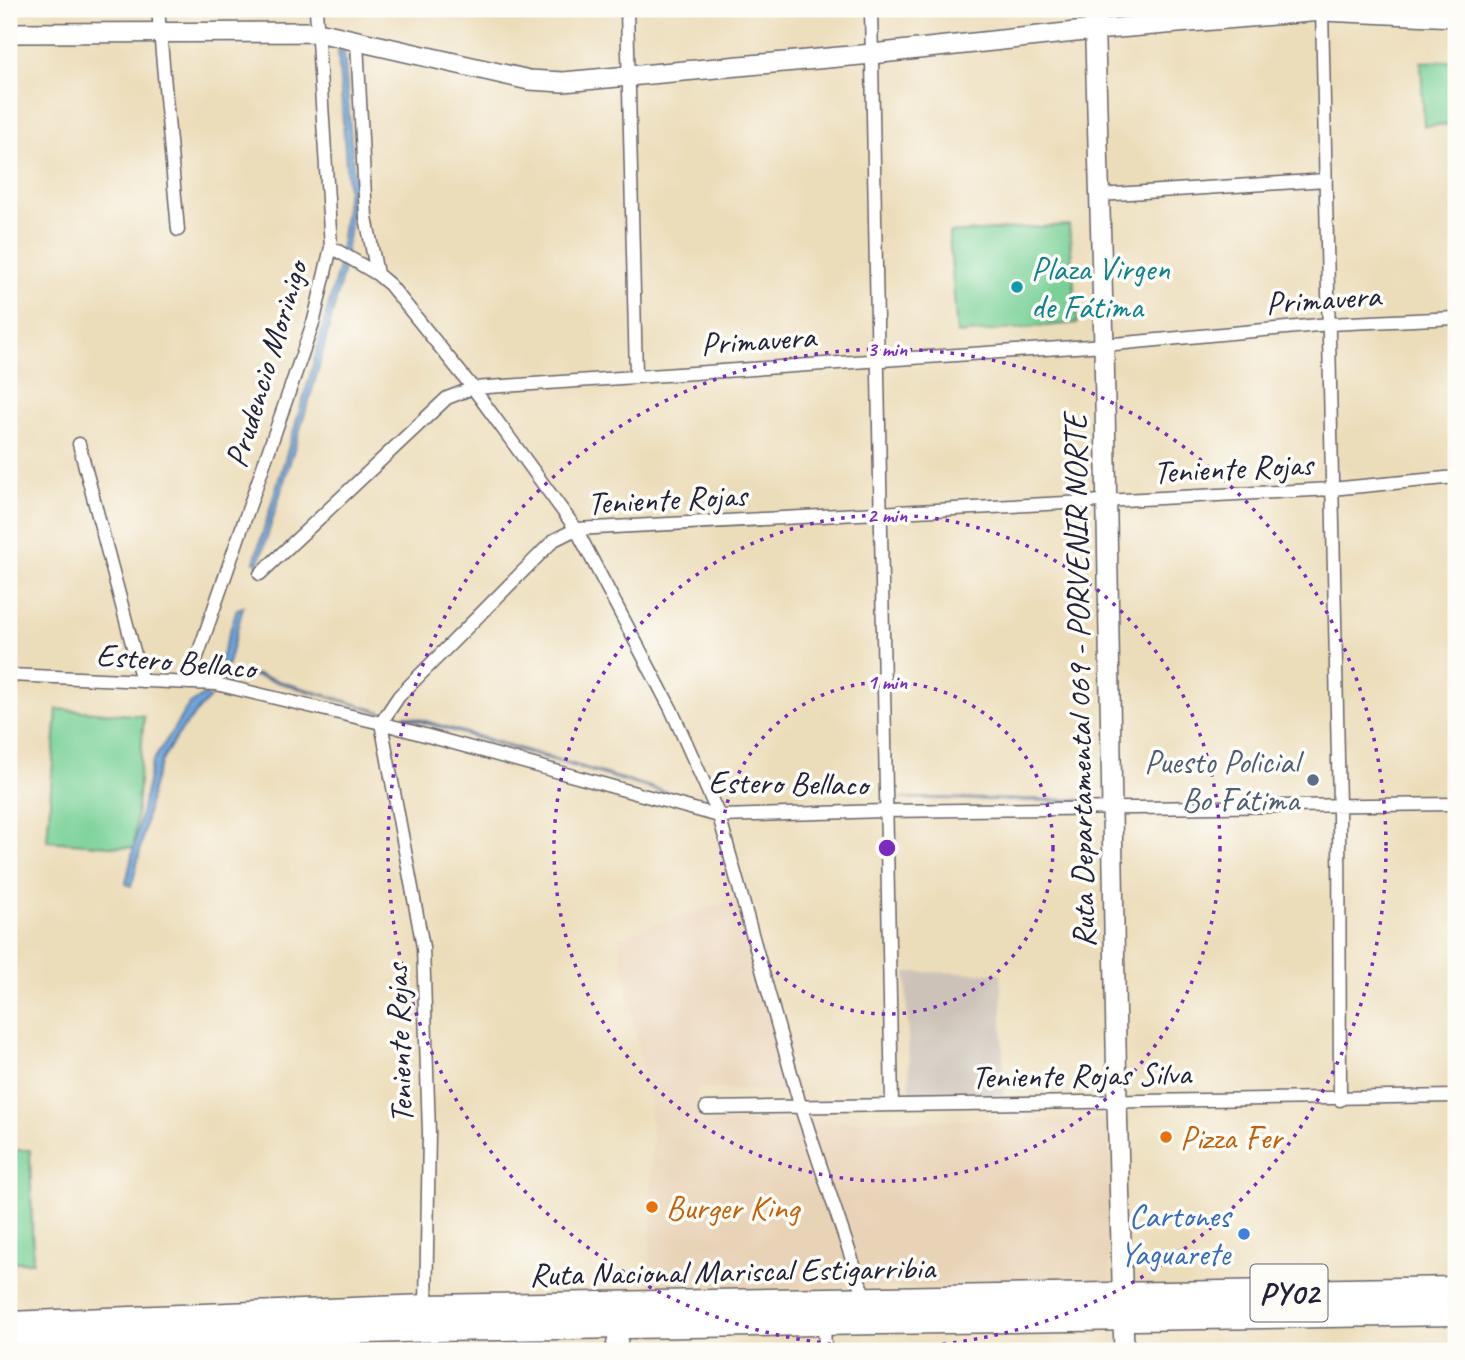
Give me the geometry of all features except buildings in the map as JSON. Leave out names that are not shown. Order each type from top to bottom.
[{"type":"highway","name":"Ruta Nacional Mariscal Estigarribia","points":[[9,1324],[426,1307],[824,1323],[1456,1289]]},
{"type":"highway","name":"Ruta Nacional Mariscal Estigarribia","points":[[9,1342],[867,1302],[1456,1313]]},
{"type":"street","points":[[158,9],[178,230]]},
{"type":"street","name":"Prudencio Morinigo","points":[[188,683],[335,249],[316,9]]},
{"type":"street","points":[[627,9],[636,375]]},
{"type":"street","points":[[871,9],[884,811],[892,1104]]},
{"type":"street","name":"Ruta Departamental 069 - PORVENIR NORTE","points":[[1094,9],[1104,345],[1124,1351]]},
{"type":"street","points":[[9,33],[159,30],[318,32],[529,80],[563,82],[628,78],[1094,30],[1322,10],[1456,17]]},
{"type":"street","points":[[1322,10],[1339,806],[1340,1100]]},
{"type":"street","points":[[357,42],[366,217],[377,274]]},
{"type":"street","points":[[1100,195],[1326,180]]},
{"type":"street","points":[[335,249],[390,285],[473,387],[576,529],[671,709],[719,817],[800,1105],[867,1302]]},
{"type":"street","name":"Primavera","points":[[260,574],[447,398],[473,387],[1104,345],[1329,324],[1456,318]]},
{"type":"street","points":[[79,444],[142,681]]},
{"type":"street","name":"Teniente Rojas","points":[[426,1307],[429,1133],[423,947],[380,723],[399,696],[554,540],[576,529],[1106,503],[1456,478]]},
{"type":"street","name":"Estero Bellaco","points":[[9,675],[216,684],[380,723],[719,817],[884,811],[1456,804]]},
{"type":"street","name":"Teniente Rojas Silva","points":[[706,1108],[1340,1100],[1456,1096]]},
{"type":"street","points":[[615,1351],[620,1315]]},
{"type":"street","points":[[824,1323],[825,1351]]},
{"type":"shaded area","points":[[735,899],[791,1092],[697,1088],[699,1122],[1109,1119],[1110,1284],[650,1290],[652,1123],[618,937]]},
{"type":"shaded area","points":[[906,972],[1001,973],[1004,1095],[910,1096]]},
{"type":"shaded area","points":[[604,1346],[603,1351],[233,1351],[282,1350]]},
{"type":"green space","points":[[1456,61],[1456,124],[1424,126],[1421,62]]},
{"type":"green space","points":[[1069,225],[1077,323],[957,334],[949,233]]},
{"type":"green space","points":[[57,709],[144,716],[134,848],[47,841]]},
{"type":"green space","points":[[9,1150],[30,1150],[33,1262],[9,1262]]},
{"type":"water","points":[[338,50],[344,51],[355,193],[343,272],[316,377],[259,563],[254,562],[309,380],[338,270],[348,191]]},
{"type":"water","points":[[243,607],[226,671],[259,675],[385,713],[259,677],[242,674],[215,677],[237,609]]},
{"type":"water","points":[[205,694],[210,698],[183,729],[161,763],[152,791],[131,886],[126,884],[152,763],[188,706]]},
{"type":"water","points":[[405,715],[705,803],[405,717]]},
{"type":"water","points":[[900,798],[1098,800],[1098,802]]},
{"type":"place","name":"Plaza Virgen de Fátima","points":[[1017,287]]},
{"type":"place","name":"Puesto Policial Bo Fátima","points":[[1313,780]]},
{"type":"place","name":"Pizza Fer","points":[[1166,1137]]},
{"type":"place","name":"Burger King","points":[[652,1207]]},
{"type":"place","name":"Cartones Yaguarete","points":[[1244,1234]]}]
